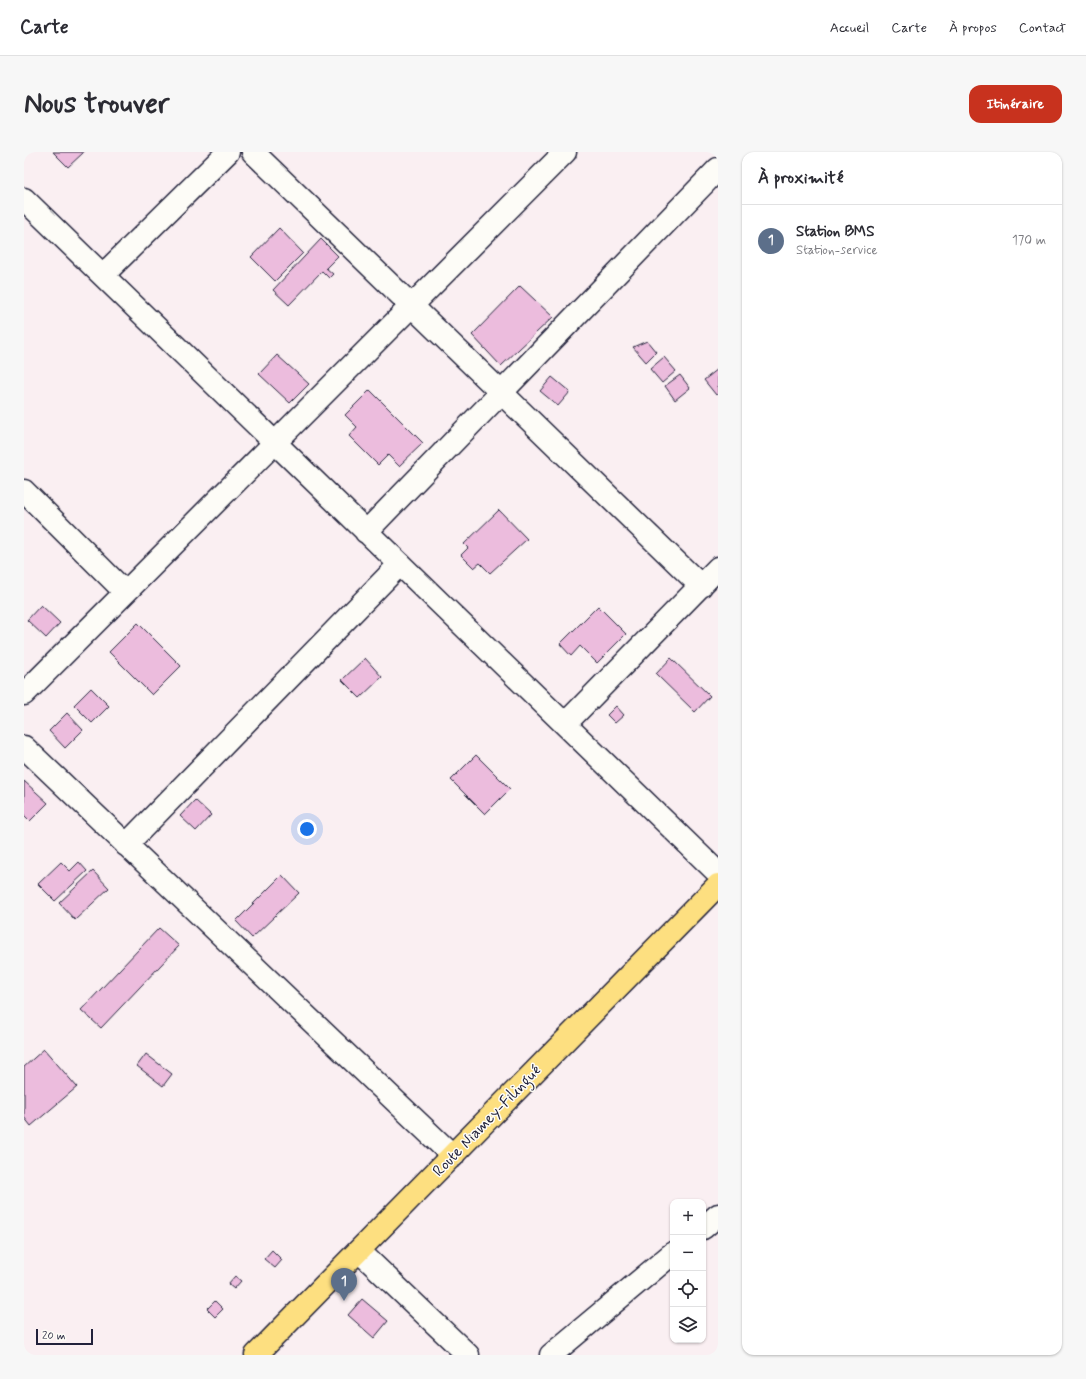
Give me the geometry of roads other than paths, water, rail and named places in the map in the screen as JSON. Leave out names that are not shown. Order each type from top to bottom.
[{"type":"main road","name":"Route Niamey-Filingué","points":[[256,1355],[718,885]]},
{"type":"street","points":[[103,276],[228,152]]},
{"type":"street","points":[[253,152],[701,586]]},
{"type":"street","points":[[24,694],[565,152]]},
{"type":"street","points":[[366,532],[718,169]]},
{"type":"street","points":[[24,199],[718,873]]},
{"type":"street","points":[[24,491],[125,592]]},
{"type":"street","points":[[126,845],[400,564]]},
{"type":"street","points":[[565,724],[718,568]]},
{"type":"street","points":[[24,747],[452,1156]]},
{"type":"street","points":[[706,1225],[718,1215]]},
{"type":"street","points":[[359,1251],[468,1355]]},
{"type":"street","points":[[551,1355],[670,1256]]},
{"type":"place","name":"Station BMS","points":[[344,1301]]}]
